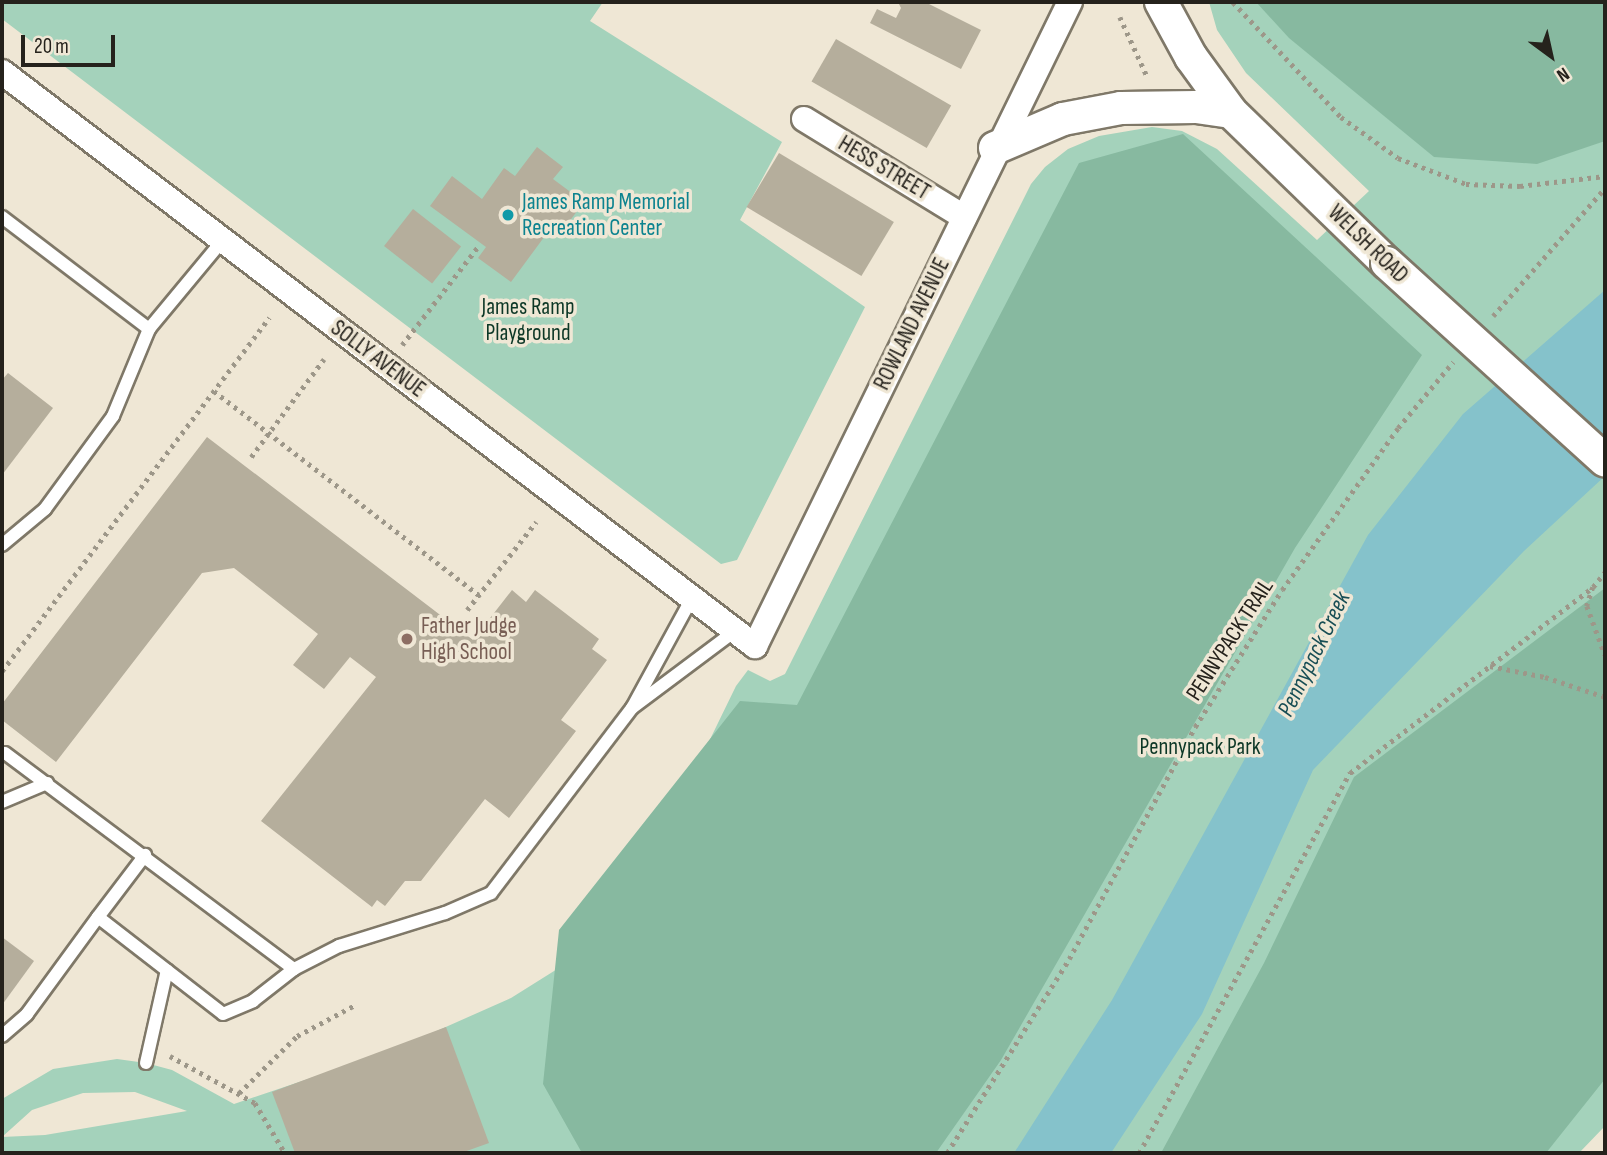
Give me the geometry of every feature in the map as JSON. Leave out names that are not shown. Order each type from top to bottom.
[{"type":"street","name":"ROWLAND AVENUE","points":[[745,639],[964,217],[995,148],[1070,2]]},
{"type":"street","name":"WELSH ROAD","points":[[1161,2],[1191,57],[1231,111],[1387,263],[1605,461]]},
{"type":"street","name":"SOLLY AVENUE","points":[[2,72],[745,639]]},
{"type":"street","points":[[995,148],[1063,119],[1121,108],[1196,107],[1231,111]]},
{"type":"street","name":"HESS STREET","points":[[804,120],[964,217]]},
{"type":"lane","points":[[2,217],[149,330]]},
{"type":"lane","points":[[2,545],[45,509],[113,416],[149,330],[223,240]]},
{"type":"lane","points":[[98,917],[223,1014],[253,1001],[293,969],[339,946],[445,913],[491,893],[632,708],[692,598]]},
{"type":"lane","points":[[632,708],[745,639]]},
{"type":"lane","points":[[5,753],[145,855],[293,969]]},
{"type":"lane","points":[[2,802],[47,783]]},
{"type":"lane","points":[[2,1035],[27,1014],[145,855]]},
{"type":"lane","points":[[148,1056],[167,970]]},
{"type":"path","points":[[1233,2],[1341,117],[1398,158],[1466,184],[1520,186],[1605,176]]},
{"type":"path","points":[[1120,18],[1147,76]]},
{"type":"path","points":[[1487,323],[1605,188]]},
{"type":"path","points":[[387,365],[477,248]]},
{"type":"path","points":[[2,671],[269,318]]},
{"type":"path","name":"PENNYPACK TRAIL","points":[[947,1153],[1069,959],[1195,727],[1268,613],[1398,428],[1460,354]]},
{"type":"path","points":[[251,457],[324,359]]},
{"type":"path","points":[[214,391],[479,595]]},
{"type":"path","points":[[467,610],[536,522]]},
{"type":"path","points":[[1139,1153],[1350,773],[1592,587],[1605,572]]},
{"type":"path","points":[[1592,587],[1587,606],[1605,655]]},
{"type":"path","points":[[1489,666],[1545,677],[1605,697]]},
{"type":"path","points":[[239,1093],[297,1036],[355,1005]]},
{"type":"path","points":[[148,1056],[239,1093],[255,1103],[285,1153]]},
{"type":"green space","name":"James Ramp Playground","points":[[2,2],[603,2],[590,21],[782,142],[740,220],[865,307],[737,560],[721,564],[2,19]]},
{"type":"green space","name":"Pennypack Park","points":[[1209,2],[1605,2],[1605,1126],[1579,1153],[2,1153],[2,1137],[2,1099],[53,1069],[117,1059],[146,1063],[172,1070],[234,1104],[394,1050],[511,998],[570,961],[623,918],[736,686],[748,670],[770,681],[785,674],[1031,184],[1045,167],[1068,149],[1099,136],[1152,127],[1182,131],[1217,149],[1317,240],[1369,191],[1246,73],[1217,30]],"holes":[[[135,1092],[187,1111],[45,1135],[2,1137],[32,1110],[83,1093]]]},
{"type":"green space","points":[[1256,2],[1605,2],[1605,141],[1537,164],[1434,157],[1289,38]]},
{"type":"green space","points":[[1183,134],[1422,355],[1295,548],[1001,1060],[936,1153],[582,1153],[543,1084],[559,930],[740,701],[797,705],[1079,163]]},
{"type":"green space","points":[[1605,588],[1605,1079],[1546,1153],[1161,1153],[1264,963],[1354,777]]},
{"type":"water","name":"Pennypack Creek","points":[[1605,290],[1605,476],[1524,551],[1313,770],[1202,1014],[1111,1153],[1014,1153],[1112,1000],[1368,535],[1463,414]]},
{"type":"building","points":[[898,2],[925,2],[981,30],[961,69],[870,23],[877,9],[896,18],[901,8]]},
{"type":"building","points":[[836,39],[951,106],[927,148],[812,81]]},
{"type":"building","name":"James Ramp Memorial Recreation Center","points":[[537,147],[563,167],[553,179],[584,202],[562,231],[553,225],[511,282],[478,258],[486,247],[430,206],[452,176],[482,199],[504,168],[515,176]]},
{"type":"building","points":[[779,153],[894,222],[861,276],[747,207]]},
{"type":"building","points":[[413,209],[461,247],[432,284],[384,246]]},
{"type":"building","points":[[8,373],[53,408],[2,475],[2,380]]},
{"type":"building","points":[[207,437],[473,640],[512,590],[526,602],[535,590],[599,639],[592,649],[607,660],[561,720],[576,731],[509,818],[485,799],[421,881],[405,881],[385,906],[377,900],[372,907],[261,821],[376,677],[350,657],[324,689],[293,665],[318,634],[234,568],[202,573],[56,762],[2,720],[2,704]]},
{"type":"building","points":[[2,937],[34,961],[2,1005]]},
{"type":"building","points":[[446,1027],[489,1143],[461,1153],[295,1153],[272,1092]]},
{"type":"place","name":"James Ramp Memorial Recreation Center","points":[[508,215]]},
{"type":"place","name":"Father Judge High School","points":[[407,639]]}]
